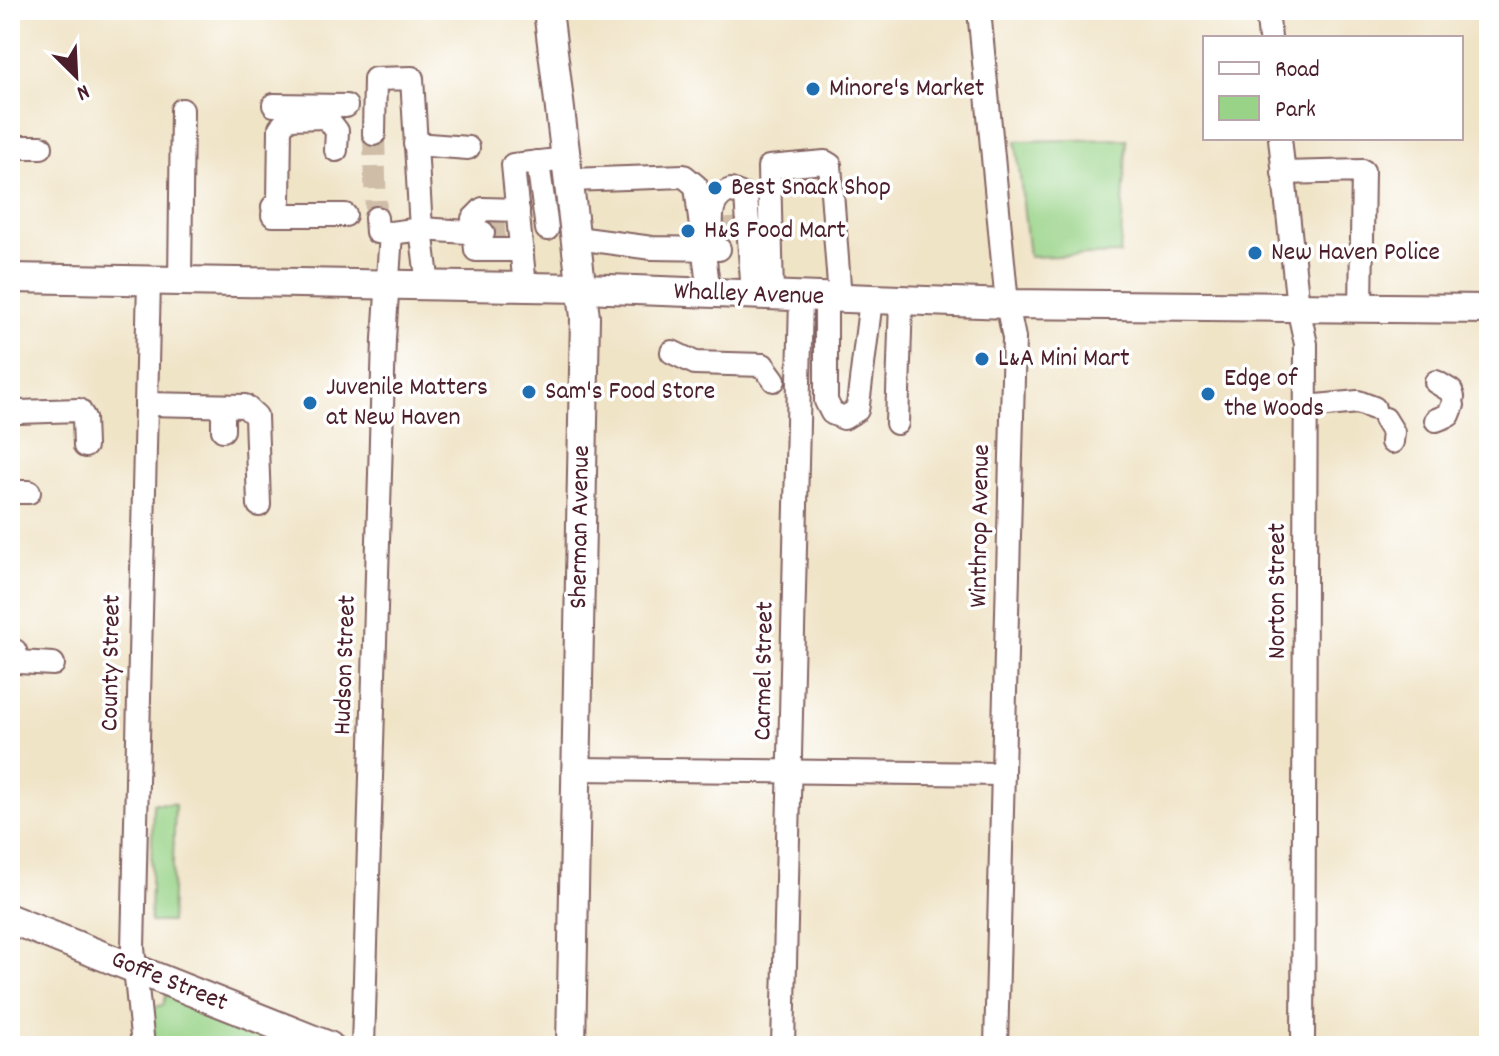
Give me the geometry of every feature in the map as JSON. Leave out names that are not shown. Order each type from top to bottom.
[{"type":"main road","name":"Sherman Avenue","points":[[548,10],[583,288],[584,395],[571,1046]]},
{"type":"main road","name":"Whalley Avenue","points":[[10,278],[583,288],[1007,304],[1489,309]]},
{"type":"main road","name":"Goffe Street","points":[[10,919],[329,1046]]},
{"type":"street","name":"Winthrop Avenue","points":[[979,10],[1007,304],[1014,338],[996,1046]]},
{"type":"street","points":[[1267,10],[1270,36]]},
{"type":"street","points":[[374,134],[375,79],[412,78],[421,229],[428,286]]},
{"type":"street","points":[[274,105],[346,106]]},
{"type":"street","points":[[180,282],[182,110]]},
{"type":"street","points":[[341,160],[303,117],[289,118],[280,128],[279,201],[273,211],[345,215]]},
{"type":"street","name":"Norton Street","points":[[1280,140],[1298,307],[1306,344],[1303,1046]]},
{"type":"street","points":[[415,144],[468,148]]},
{"type":"street","points":[[10,147],[41,147]]},
{"type":"street","points":[[538,162],[547,229]]},
{"type":"street","points":[[525,287],[517,239],[518,210],[513,165],[538,162],[568,169],[684,176],[696,186],[713,232]]},
{"type":"street","points":[[762,296],[769,167],[825,162],[830,165],[823,298],[826,401],[832,413],[844,418],[857,410],[871,300]]},
{"type":"street","points":[[1283,173],[1363,171],[1361,308]]},
{"type":"street","points":[[714,294],[715,201],[731,190],[746,196],[745,228],[762,296]]},
{"type":"street","points":[[518,210],[483,209],[473,219],[479,233],[476,250],[547,229],[652,248],[713,232]]},
{"type":"street","name":"Hudson Street","points":[[363,1046],[386,286],[384,225],[421,229]]},
{"type":"street","points":[[421,229],[479,233]]},
{"type":"street","name":"County Street","points":[[143,1046],[135,968],[149,281]]},
{"type":"street","name":"Carmel Street","points":[[783,1046],[791,774],[823,298]]},
{"type":"street","points":[[897,423],[901,301]]},
{"type":"street","points":[[672,352],[695,363],[763,365],[774,380]]},
{"type":"street","points":[[1436,382],[1451,391],[1453,401],[1449,415],[1436,420]]},
{"type":"street","points":[[1307,407],[1358,402],[1379,414],[1393,432],[1392,442]]},
{"type":"street","points":[[146,404],[245,406],[256,416],[259,505]]},
{"type":"street","points":[[223,406],[223,430]]},
{"type":"street","points":[[19,412],[79,410],[84,418],[85,446]]},
{"type":"street","points":[[10,651],[15,651],[19,662],[53,664]]},
{"type":"street","points":[[576,769],[791,774],[1003,774]]},
{"type":"green space","points":[[1127,139],[1120,254],[1029,257],[1016,141]]},
{"type":"green space","points":[[153,803],[175,804],[171,922],[150,922]]},
{"type":"green space","points":[[167,993],[300,1046],[154,1046],[150,1008],[163,1005]]},
{"type":"tunnel","points":[[374,134],[376,218]]},
{"type":"tunnel","points":[[718,230],[742,228]]},
{"type":"tunnel","points":[[483,233],[509,233]]},
{"type":"place","name":"Minore's Market","points":[[813,89]]},
{"type":"place","name":"Best Snack Shop","points":[[715,188]]},
{"type":"place","name":"H&S Food Mart","points":[[688,231]]},
{"type":"place","name":"New Haven Police","points":[[1255,253]]},
{"type":"place","name":"L&A Mini Mart","points":[[982,359]]},
{"type":"place","name":"Sam's Food Store","points":[[529,392]]},
{"type":"place","name":"Edge of the Woods","points":[[1208,394]]},
{"type":"place","name":"Juvenile Matters at New Haven","points":[[310,403]]}]
